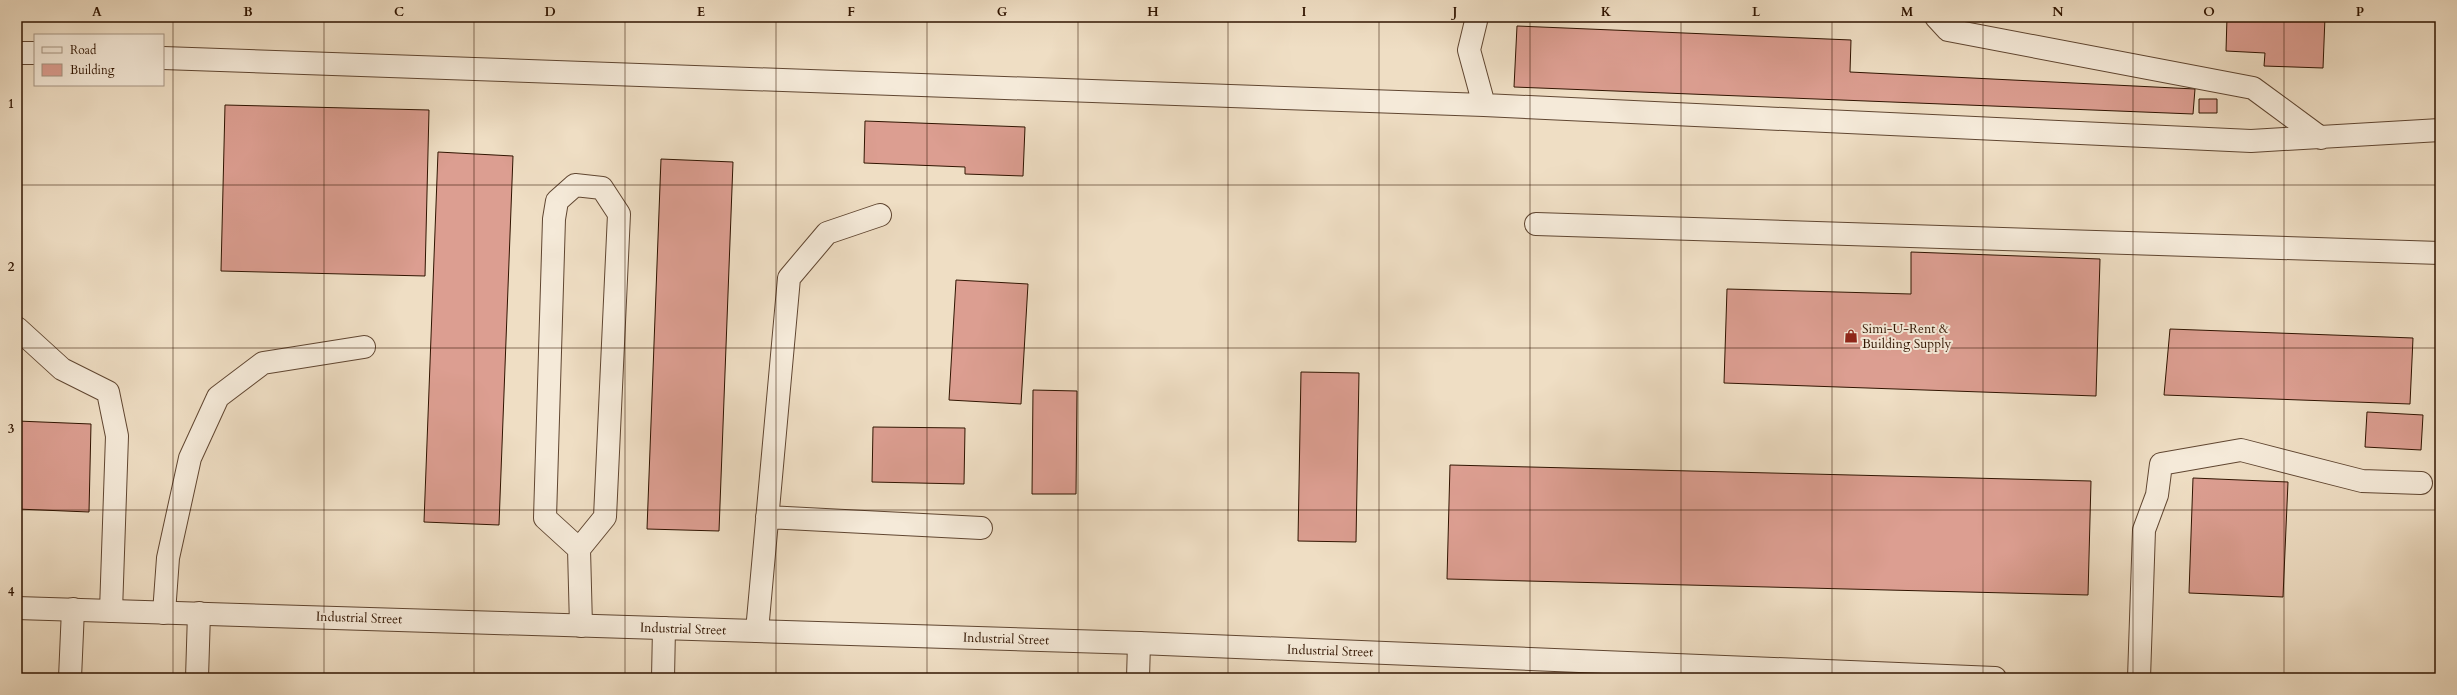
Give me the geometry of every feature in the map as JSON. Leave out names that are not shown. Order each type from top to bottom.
[{"type":"street","points":[[1477,17],[1469,50],[1484,105]]},
{"type":"street","points":[[1936,17],[1948,30],[2254,88],[2321,138]]},
{"type":"street","points":[[17,53],[34,53]]},
{"type":"street","points":[[164,58],[1484,105],[2242,140],[2321,138],[2440,130]]},
{"type":"street","points":[[579,549],[545,518],[554,219],[557,201],[575,185],[602,188],[619,214],[605,517],[579,549],[581,626]]},
{"type":"street","points":[[757,631],[789,278],[827,233],[880,214]]},
{"type":"street","points":[[1536,224],[2440,253]]},
{"type":"street","points":[[17,328],[62,369],[108,392],[117,436],[111,611]]},
{"type":"street","points":[[164,613],[168,558],[190,458],[218,397],[263,363],[364,347]]},
{"type":"street","points":[[2139,678],[2144,530],[2157,495],[2161,464],[2241,450],[2362,481],[2422,483]]},
{"type":"street","points":[[767,517],[981,528]]},
{"type":"street","name":"Industrial Street","points":[[17,608],[1139,643],[1882,676],[1995,678]]},
{"type":"street","points":[[70,678],[73,609]]},
{"type":"street","points":[[197,678],[199,613]]},
{"type":"street","points":[[663,678],[664,628]]},
{"type":"street","points":[[1138,678],[1139,643]]},
{"type":"building","points":[[2227,17],[2325,17],[2323,68],[2264,66],[2265,53],[2226,51]]},
{"type":"building","points":[[1517,26],[1851,40],[1850,72],[2195,89],[2193,114],[1514,87]]},
{"type":"building","points":[[2199,99],[2217,99],[2217,113],[2199,113]]},
{"type":"building","points":[[225,105],[429,110],[425,276],[221,271]]},
{"type":"building","points":[[865,121],[1025,127],[1023,176],[965,174],[965,167],[864,163]]},
{"type":"building","points":[[438,152],[513,156],[499,525],[424,522]]},
{"type":"building","points":[[661,159],[733,162],[719,531],[647,529]]},
{"type":"building","points":[[1911,252],[2100,259],[2096,396],[1724,383],[1727,289],[1911,294]]},
{"type":"building","points":[[956,280],[1028,284],[1021,404],[949,400]]},
{"type":"building","points":[[2170,329],[2413,338],[2410,404],[2164,395]]},
{"type":"building","points":[[1301,372],[1359,373],[1356,542],[1298,541]]},
{"type":"building","points":[[1033,390],[1077,391],[1076,494],[1032,494]]},
{"type":"building","points":[[2367,412],[2423,415],[2421,450],[2365,447]]},
{"type":"building","points":[[17,421],[91,424],[89,512],[17,509]]},
{"type":"building","points":[[873,427],[965,428],[964,484],[872,482]]},
{"type":"building","points":[[1450,465],[2091,481],[2088,595],[1447,579]]},
{"type":"building","points":[[2193,478],[2288,482],[2283,597],[2189,593]]},
{"type":"place","name":"Simi-U-Rent & Building Supply","points":[[1851,336]]}]
